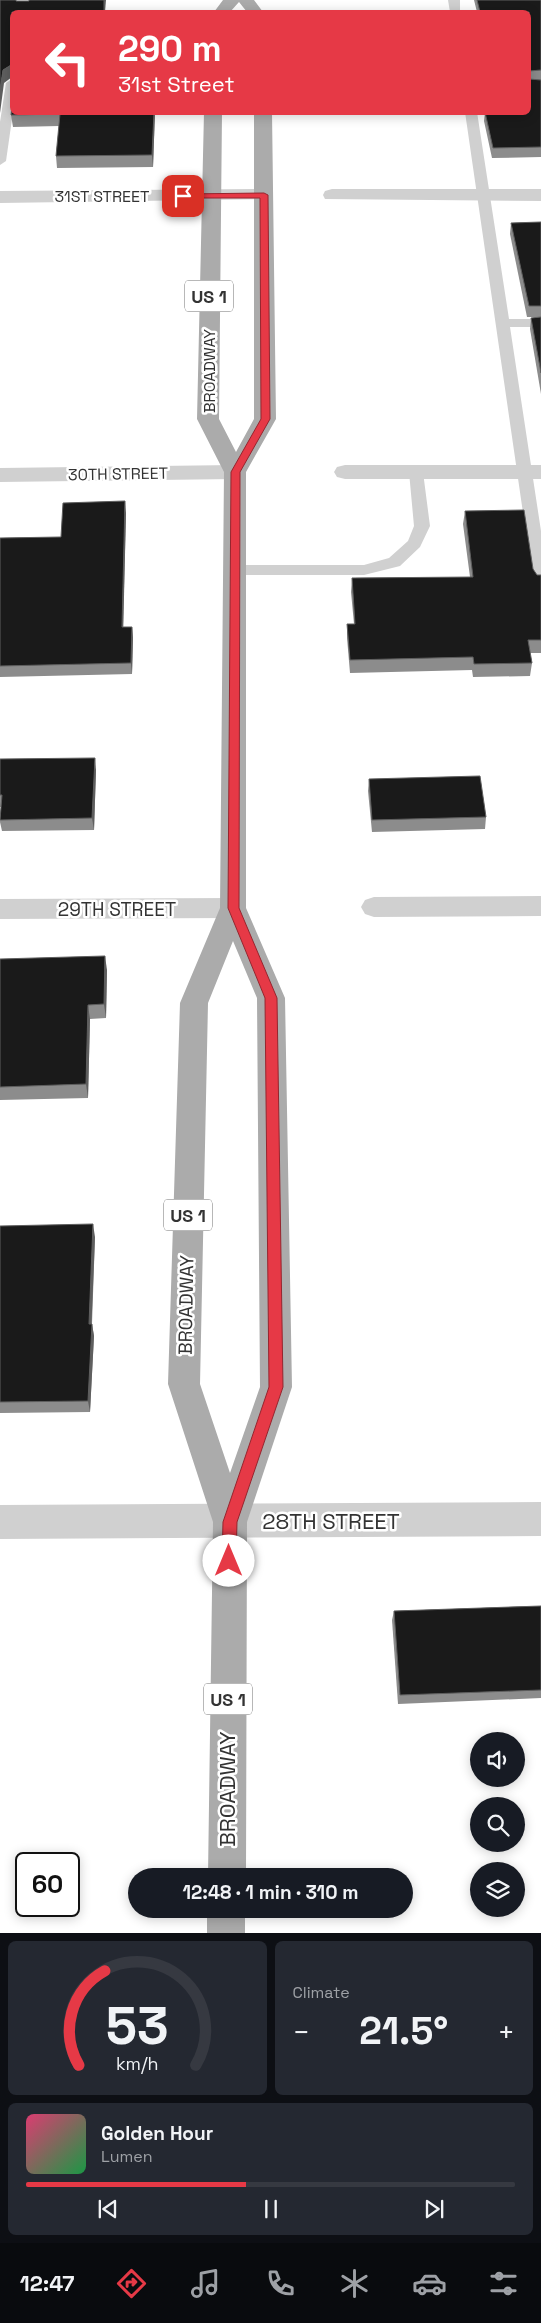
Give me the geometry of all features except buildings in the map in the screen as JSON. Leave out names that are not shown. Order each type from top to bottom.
[{"type":"main road","points":[[224,10],[232,0]]},
{"type":"main road","name":"BROADWAY","points":[[213,115],[208,419],[235,472],[233,908],[194,1004],[184,1384],[230,1522]]},
{"type":"main road","name":"BROADWAY","points":[[235,472],[265,419],[263,115]]},
{"type":"main road","name":"BROADWAY","points":[[227,1868],[230,1522],[276,1387],[271,998],[233,908]]},
{"type":"main road","points":[[226,1918],[226,1933]]},
{"type":"street","name":"31ST STREET","points":[[0,197],[264,195]]},
{"type":"street","points":[[332,196],[541,195]]},
{"type":"street","name":"30TH STREET","points":[[0,475],[235,472]]},
{"type":"street","points":[[345,472],[533,472]]},
{"type":"street","points":[[374,907],[541,906]]},
{"type":"street","name":"29TH STREET","points":[[0,909],[233,908]]},
{"type":"street","name":"28TH STREET","points":[[0,1522],[541,1519]]},
{"type":"lane","points":[[0,161],[9,92]]},
{"type":"lane","points":[[470,115],[502,323],[533,472],[541,582]]},
{"type":"lane","points":[[502,323],[541,323]]},
{"type":"lane","points":[[235,570],[364,570],[394,562],[416,543],[422,526],[416,472]]},
{"type":"route","points":[[183,196],[264,195],[265,419],[235,472],[233,908],[271,998],[276,1387],[230,1522],[229,1561]]}]
